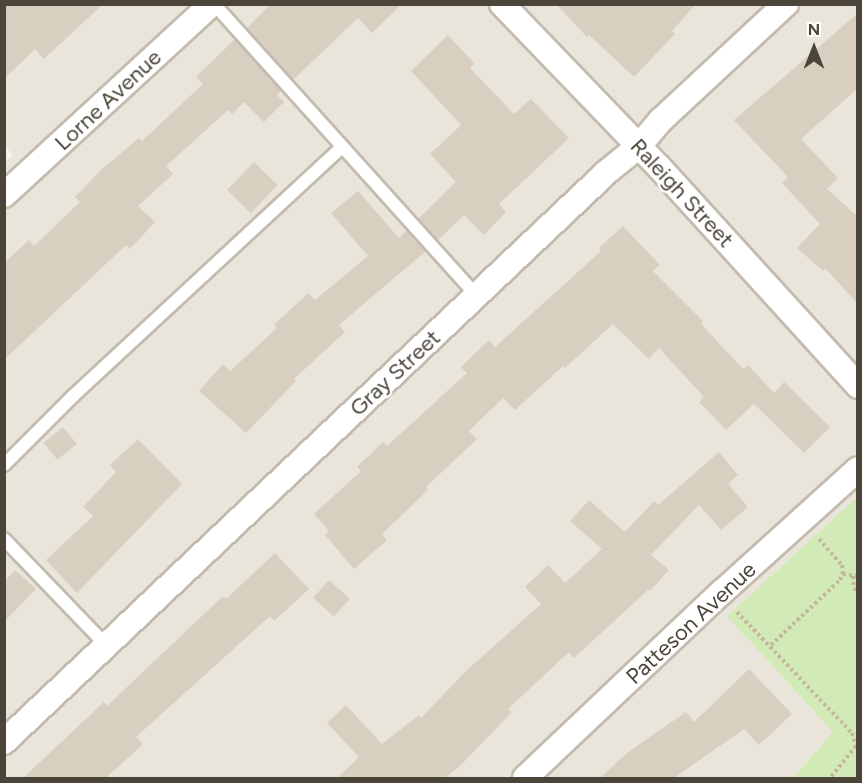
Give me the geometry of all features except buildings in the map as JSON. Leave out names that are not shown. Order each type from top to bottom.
[{"type":"street","name":"Lorne Avenue","points":[[4,195],[213,4]]},
{"type":"street","name":"Raleigh Street","points":[[502,4],[639,146],[858,386]]},
{"type":"street","name":"Gray Street","points":[[4,742],[608,171],[639,146],[661,120],[779,7]]},
{"type":"street","name":"Patteson Avenue","points":[[525,778],[722,592],[858,469]]},
{"type":"lane","points":[[213,4],[477,296]]},
{"type":"lane","points":[[4,465],[74,396],[342,147]]},
{"type":"lane","points":[[4,538],[107,646]]},
{"type":"path","points":[[771,645],[840,580],[843,574],[842,565],[817,536]]},
{"type":"path","points":[[843,574],[855,576],[854,588],[858,593]]},
{"type":"path","points":[[736,611],[771,645],[852,733],[856,746],[830,778]]},
{"type":"shaded area","points":[[5,5],[857,5],[857,497],[727,616],[833,732],[793,778],[5,778],[4,164],[13,155],[5,146]]},
{"type":"green space","points":[[857,497],[857,778],[793,778],[833,732],[727,616]]}]
